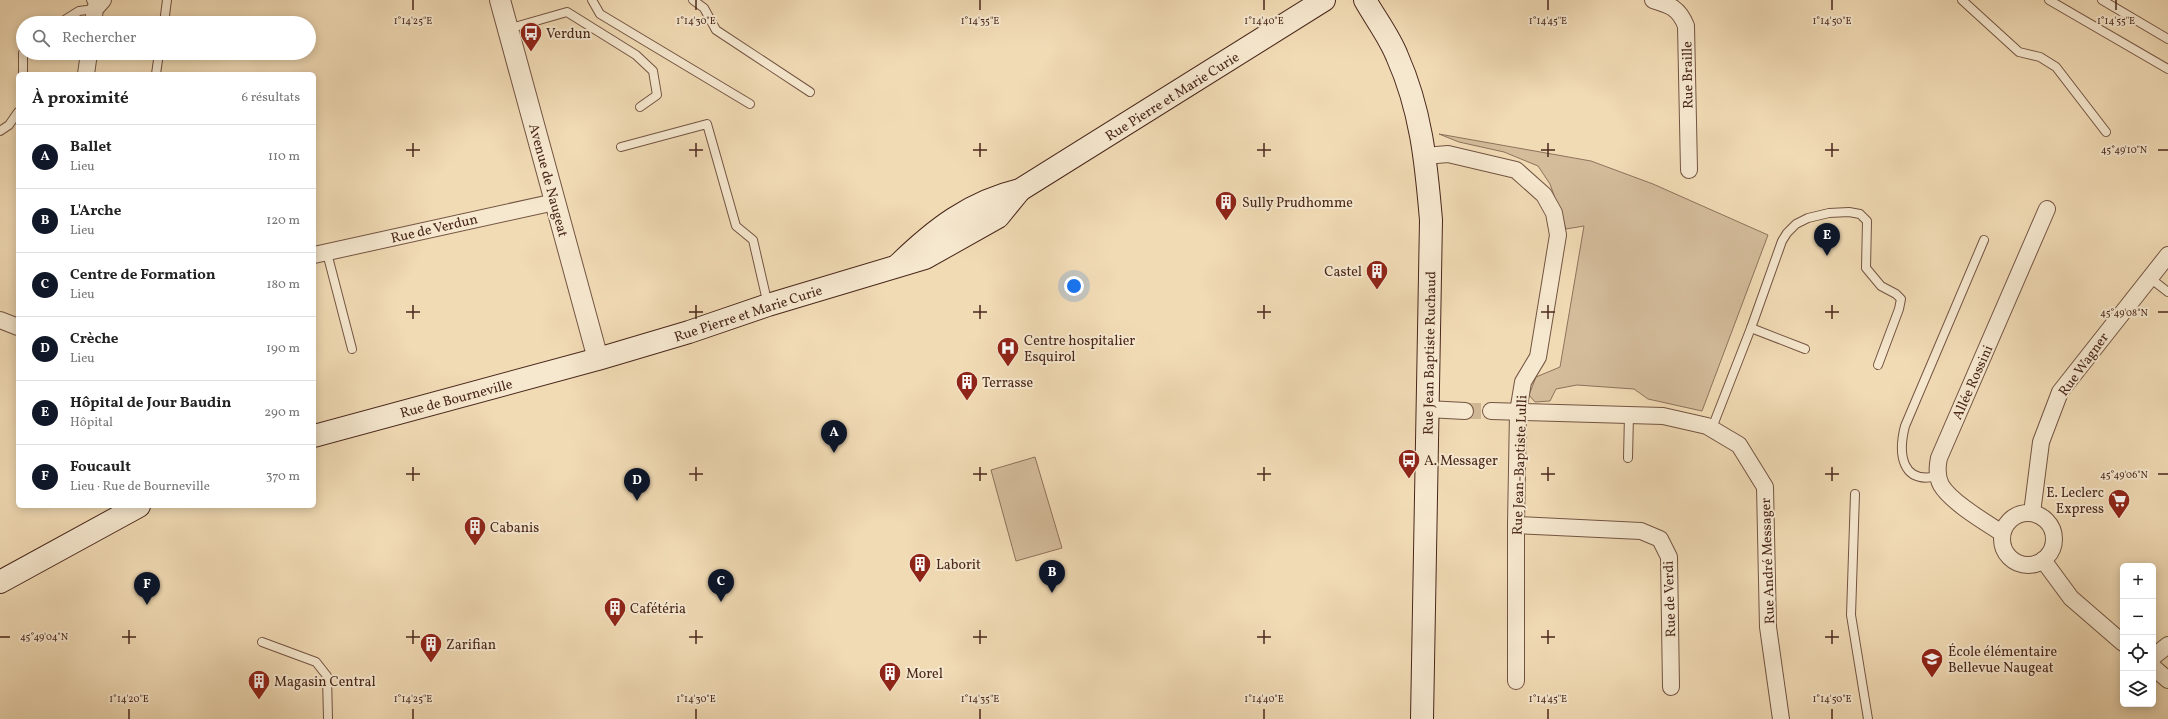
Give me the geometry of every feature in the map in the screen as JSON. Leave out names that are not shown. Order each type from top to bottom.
[{"type":"main road","name":"Rue Pierre et Marie Curie","points":[[598,359],[689,332],[768,305],[866,276],[897,265],[920,243],[954,219],[994,196],[1020,190],[1324,0]]},
{"type":"main road","name":"Rue Jean Baptiste Ruchaud","points":[[1364,0],[1397,54],[1416,106],[1425,156],[1432,220],[1427,409],[1422,719]]},
{"type":"main road","name":"Rue de Bourneville","points":[[316,435],[598,359]]},
{"type":"main road","points":[[0,582],[129,508]]},
{"type":"street","name":"Avenue de Naugeat","points":[[500,0],[598,359]]},
{"type":"street","name":"Rue Braille","points":[[1652,0],[1670,5],[1681,14],[1686,26],[1689,170]]},
{"type":"street","points":[[86,72],[88,60]]},
{"type":"street","name":"Rue Jean-Baptiste Lulli","points":[[1425,156],[1448,154],[1516,170],[1544,195],[1554,214],[1558,234],[1538,357],[1523,382],[1518,412],[1516,682]]},
{"type":"street","name":"Rue de Verdun","points":[[320,254],[555,202]]},
{"type":"street","name":"Allée Rossini","points":[[1938,476],[1939,458],[2048,209]]},
{"type":"street","name":"Rue Wagner","points":[[2032,513],[2041,442],[2060,392],[2168,255]]},
{"type":"street","points":[[1427,409],[1465,410]]},
{"type":"street","name":"Rue André Messager","points":[[1491,411],[1663,416],[1690,421],[1712,428],[1739,445],[1765,486],[1768,627],[1781,719]]},
{"type":"street","points":[[1938,476],[1946,491],[1971,513],[2002,533]]},
{"type":"street","points":[[2032,513],[2040,516],[2047,522],[2054,538],[2049,554],[2043,560],[2026,565],[2017,563],[2009,558],[2001,542],[2002,533],[2010,520],[2017,515],[2032,513]]},
{"type":"street","name":"Rue de Verdi","points":[[1516,525],[1641,531],[1660,539],[1669,557],[1671,687]]},
{"type":"street","points":[[2043,560],[2071,598],[2120,640]]},
{"type":"street","points":[[2156,655],[2168,645]]},
{"type":"street","points":[[2156,670],[2168,680]]},
{"type":"lane","points":[[165,16],[168,0]]},
{"type":"lane","points":[[592,0],[600,14],[750,104]]},
{"type":"lane","points":[[693,0],[704,8],[716,30],[810,92]]},
{"type":"lane","points":[[1962,0],[2020,52],[2040,57],[2056,67],[2106,132]]},
{"type":"lane","points":[[2049,0],[2168,69]]},
{"type":"lane","points":[[2102,0],[2168,39]]},
{"type":"lane","points":[[71,16],[79,11],[96,8]]},
{"type":"lane","points":[[508,29],[567,12],[636,55],[653,71],[657,95],[640,107]]},
{"type":"lane","points":[[23,60],[23,72]]},
{"type":"lane","points":[[156,72],[159,60]]},
{"type":"lane","points":[[0,131],[10,125],[16,115]]},
{"type":"lane","points":[[621,147],[707,124],[736,226],[753,240],[768,305]]},
{"type":"lane","points":[[1712,428],[1751,328],[1782,241],[1787,233],[1796,224],[1808,218],[1849,212],[1860,214],[1867,221],[1866,268],[1881,286],[1896,294],[1900,299],[1899,309],[1878,365]]},
{"type":"lane","points":[[1938,476],[1929,478],[1918,477],[1908,470],[1904,463],[1901,440],[1905,426],[1984,240]]},
{"type":"lane","points":[[320,254],[352,348]]},
{"type":"lane","points":[[2150,278],[2168,292]]},
{"type":"lane","points":[[1751,328],[1805,349]]},
{"type":"lane","points":[[1628,458],[1629,415]]},
{"type":"lane","points":[[1855,494],[1851,615],[1868,719]]},
{"type":"lane","points":[[262,642],[316,662],[326,676],[328,719]]},
{"type":"shaded area","points":[[1439,134],[1591,161],[1653,184],[1768,235],[1702,411],[1648,399],[1634,389],[1577,385],[1556,389],[1550,401],[1535,402],[1529,395],[1536,377],[1560,367],[1584,226],[1566,229],[1550,184],[1538,166],[1504,152],[1459,142]]},
{"type":"shaded area","points":[[1035,457],[1062,548],[1016,561],[991,470]]},
{"type":"tunnel","points":[[1465,411],[1491,411]]},
{"type":"place","name":"Verdun","points":[[531,52]]},
{"type":"place","name":"Sully Prudhomme","points":[[1226,222]]},
{"type":"place","name":"Hôpital de Jour Baudin","points":[[1827,256]]},
{"type":"place","name":"Castel","points":[[1377,290]]},
{"type":"place","name":"Centre hospitalier Esquirol","points":[[1008,368]]},
{"type":"place","name":"Terrasse","points":[[967,402]]},
{"type":"place","name":"Ballet","points":[[834,453]]},
{"type":"place","name":"A. Messager","points":[[1409,480]]},
{"type":"place","name":"Crèche","points":[[637,501]]},
{"type":"place","name":"E. Leclerc Express","points":[[2119,520]]},
{"type":"place","name":"Cabanis","points":[[475,546]]},
{"type":"place","name":"Laborit","points":[[920,584]]},
{"type":"place","name":"L'Arche","points":[[1052,593]]},
{"type":"place","name":"Centre de Formation","points":[[721,602]]},
{"type":"place","name":"Foucault","points":[[147,605]]},
{"type":"place","name":"Cafétéria","points":[[615,628]]},
{"type":"place","name":"Zarifian","points":[[431,664]]},
{"type":"place","name":"École élémentaire Bellevue Naugeat","points":[[1932,678]]},
{"type":"place","name":"Morel","points":[[890,692]]},
{"type":"place","name":"Magasin Central","points":[[259,700]]}]
